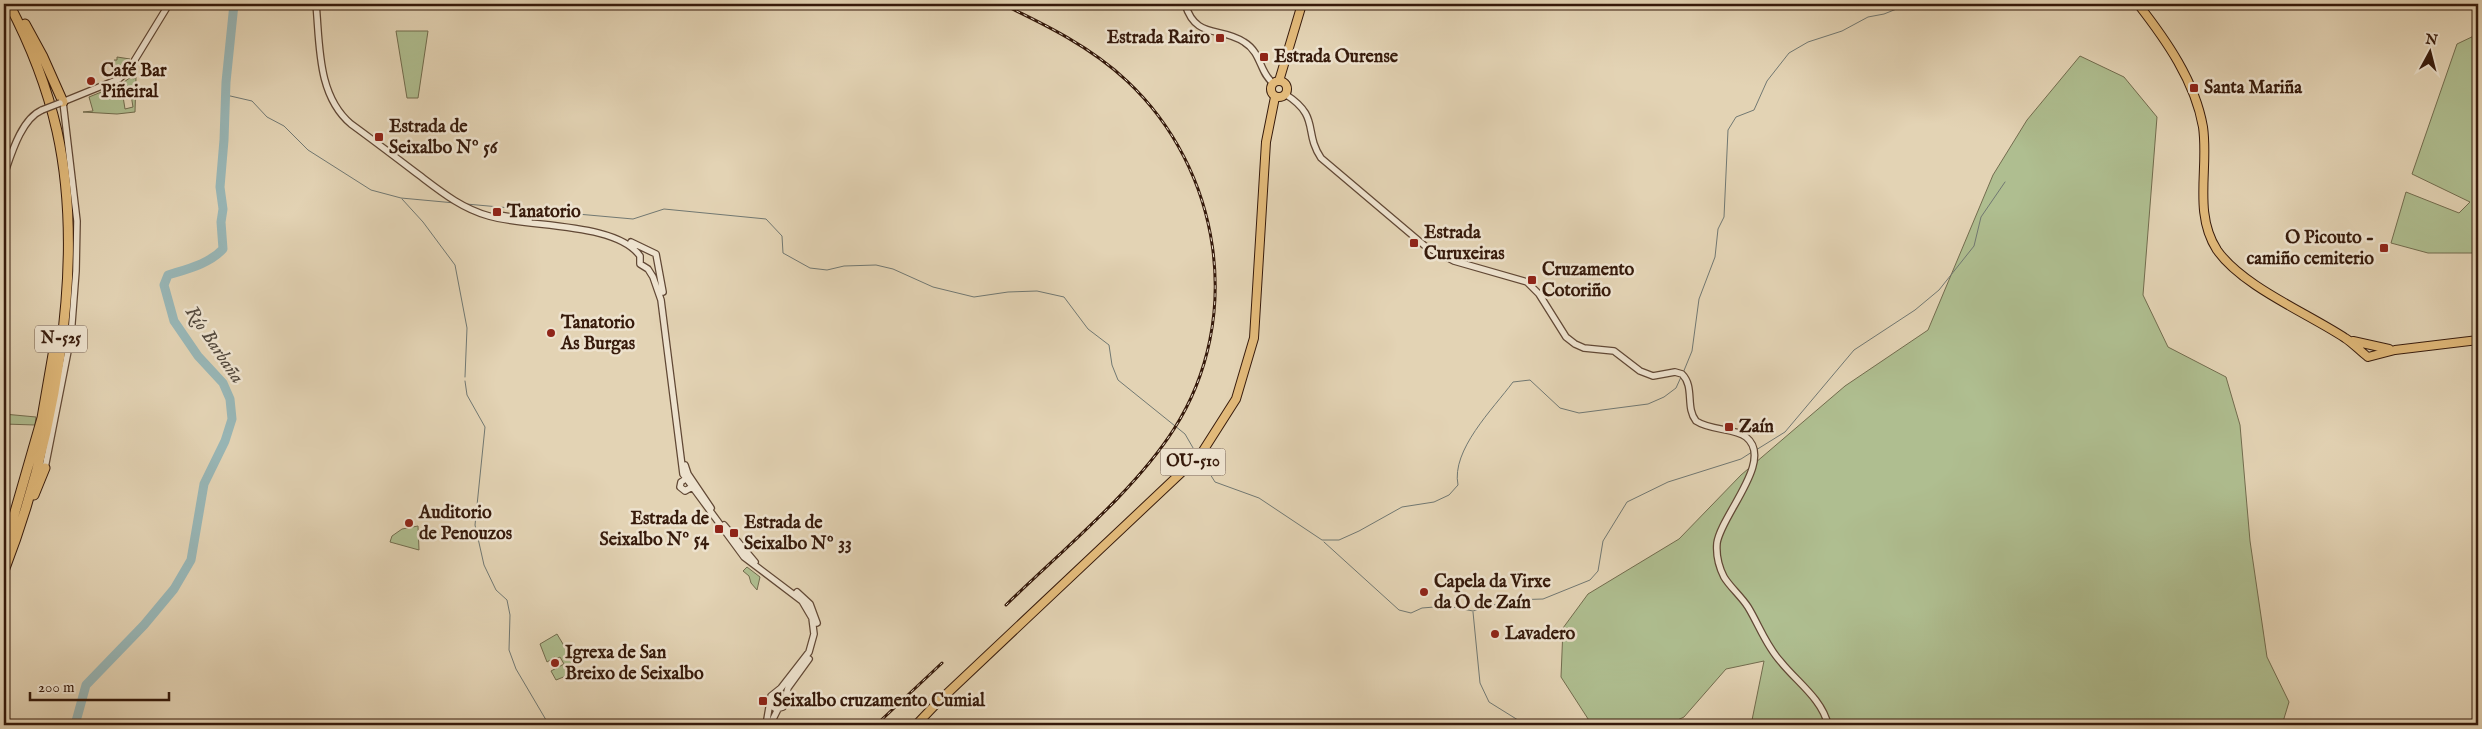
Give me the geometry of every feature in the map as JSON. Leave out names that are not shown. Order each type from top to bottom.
[{"type":"highway","name":"N-525","points":[[4,571],[20,526],[53,397],[62,334],[68,248],[62,163],[57,132],[35,60],[9,4]]},
{"type":"highway","points":[[14,4],[43,57],[62,103]]},
{"type":"highway","points":[[4,551],[45,405],[68,248]]},
{"type":"highway","points":[[4,551],[19,514],[45,428]]},
{"type":"highway","points":[[4,571],[13,554],[44,468]]},
{"type":"main road","name":"OU-510","points":[[916,725],[1201,454],[1236,399],[1254,338],[1266,142],[1275,97],[1270,89],[1276,82],[1302,4]]},
{"type":"main road","points":[[2138,4],[2173,52],[2198,106],[2203,130],[2204,214],[2208,232],[2218,250],[2244,276],[2365,349],[2370,357],[2376,350],[2478,340]]},
{"type":"main road","points":[[1275,97],[1285,94],[1286,85],[1276,82]]},
{"type":"main road","points":[[2376,350],[2478,336]]},
{"type":"main road","points":[[2365,349],[2371,344],[2376,350]]},
{"type":"street","points":[[4,175],[30,118],[42,110],[119,79],[128,71],[169,4]]},
{"type":"street","points":[[316,4],[324,78],[330,98],[336,109],[351,124],[450,200],[510,221],[611,236],[630,245],[640,256],[640,264],[648,269],[661,300],[680,460],[684,479],[694,487],[747,555]]},
{"type":"street","points":[[1185,4],[1189,15],[1198,26],[1209,31],[1240,39],[1250,46],[1259,58],[1267,78],[1276,82]]},
{"type":"street","points":[[1285,94],[1304,109],[1311,126],[1316,150],[1322,158],[1385,210],[1424,246],[1454,261],[1527,282],[1539,294],[1566,336],[1575,344],[1584,348],[1614,351],[1640,371],[1653,376],[1675,372],[1682,374],[1687,382],[1690,407],[1696,421],[1717,430],[1738,433],[1745,436],[1753,445],[1755,454],[1753,469],[1720,531],[1717,557],[1725,578],[1749,608],[1772,650],[1822,709],[1828,725]]},
{"type":"street","points":[[44,468],[71,336],[76,271],[77,221],[62,103]]},
{"type":"street","points":[[466,207],[497,215],[608,232],[656,254],[656,264],[664,297],[686,471],[694,487],[728,538],[746,560],[802,601],[812,618],[814,634],[809,652],[770,698],[766,725]]},
{"type":"street","points":[[640,256],[646,251]]},
{"type":"street","points":[[648,269],[656,264]]},
{"type":"street","points":[[686,471],[680,487],[683,490],[694,487]]},
{"type":"street","points":[[728,538],[732,539],[747,555],[804,597],[815,616],[817,631],[813,651],[790,683],[784,705],[778,709],[770,725]]},
{"type":"street","points":[[776,693],[782,694],[785,698]]},
{"type":"street","points":[[770,705],[778,709]]},
{"type":"green space","points":[[396,31],[428,31],[418,98],[407,98]]},
{"type":"green space","points":[[2478,34],[2478,253],[2428,253],[2391,243],[2406,192],[2459,213],[2470,202],[2412,174],[2457,44]]},
{"type":"green space","points":[[2080,56],[2124,77],[2157,117],[2143,295],[2168,347],[2226,377],[2240,425],[2250,541],[2267,657],[2289,702],[2282,725],[1751,725],[1764,661],[1726,669],[1684,717],[1667,725],[1592,725],[1561,677],[1563,628],[1588,594],[1679,539],[1741,475],[1845,386],[1928,330],[1993,175],[2027,120]]},
{"type":"green space","points":[[117,57],[130,59],[114,75],[114,60],[117,60]]},
{"type":"green space","points":[[131,77],[133,79],[136,77],[135,112],[117,114],[83,112],[93,111],[89,97],[121,84],[125,109],[133,107],[131,95],[128,96],[124,82]]},
{"type":"green space","points":[[4,414],[36,417],[35,425],[4,424]]},
{"type":"green space","points":[[418,526],[419,550],[390,542],[392,536],[402,529]]},
{"type":"green space","points":[[747,567],[760,577],[757,590],[751,583],[749,576],[743,571]]},
{"type":"green space","points":[[557,634],[572,659],[574,666],[571,666],[566,676],[556,680],[551,671],[564,664],[560,657],[556,659],[555,657],[547,662],[540,644]]},
{"type":"waterway","name":"Río Barbaña","points":[[75,725],[86,685],[144,625],[174,589],[191,560],[204,484],[225,441],[232,419],[230,399],[223,383],[198,356],[174,321],[164,285],[168,275],[211,259],[223,249],[221,222],[223,209],[220,187],[226,82],[234,4]]},
{"type":"waterway","points":[[1683,373],[1692,351],[1699,299],[1715,257],[1718,229],[1724,217],[1728,130],[1736,117],[1754,110],[1767,81],[1789,53],[1808,42],[1842,31],[1868,17],[1884,14],[1909,4]]},
{"type":"waterway","points":[[226,95],[252,101],[267,117],[284,126],[308,150],[371,190],[401,198],[455,203]]},
{"type":"waterway","points":[[1756,450],[1785,432],[1854,350],[1915,310],[1939,290],[1974,246],[1981,217],[2005,182]]},
{"type":"waterway","points":[[402,199],[423,222],[455,265],[467,328],[465,377]]},
{"type":"waterway","points":[[466,204],[633,219],[664,209],[766,219],[782,236],[783,253],[810,268],[827,270],[844,266],[876,265],[893,269],[933,287],[974,297],[1008,292],[1037,291],[1064,297],[1088,329],[1109,345],[1112,365],[1118,380],[1185,434],[1196,453]]},
{"type":"waterway","points":[[1200,458],[1215,482],[1259,498],[1322,540],[1339,540],[1402,507],[1434,502],[1449,495],[1458,485],[1461,458],[1467,444],[1475,430],[1513,382],[1530,380],[1560,408],[1579,413],[1648,404],[1664,397],[1676,388],[1681,377]]},
{"type":"waterway","points":[[465,381],[467,395],[485,427],[475,525],[484,565],[496,590],[507,600],[510,615],[509,650],[516,669],[549,725]]},
{"type":"waterway","points":[[1324,542],[1399,610],[1411,613],[1422,608],[1447,606],[1473,611],[1511,600],[1543,599],[1590,580],[1598,571],[1603,541],[1627,502],[1668,482],[1741,459],[1752,452]]},
{"type":"waterway","points":[[1473,612],[1480,683],[1489,702],[1526,725]]},
{"type":"railway","points":[[1002,4],[1083,47],[1127,81],[1159,117],[1184,157],[1202,201],[1212,246],[1215,293],[1210,340],[1196,386],[1174,429],[1158,452],[1118,498],[1006,605]]},
{"type":"railway","points":[[876,725],[942,663]]},
{"type":"place","name":"Estrada Rairo","points":[[1220,38]]},
{"type":"place","name":"Estrada Ourense","points":[[1264,57]]},
{"type":"place","name":"Café Bar Piñeiral","points":[[91,81]]},
{"type":"place","name":"Santa Mariña","points":[[2194,88]]},
{"type":"place","name":"Estrada de Seixalbo Nº 56","points":[[379,137]]},
{"type":"place","name":"Tanatorio","points":[[497,212]]},
{"type":"place","name":"Estrada Curuxeiras","points":[[1414,243]]},
{"type":"place","name":"O Picouto - camiño cemiterio","points":[[2384,248]]},
{"type":"place","name":"Cruzamento Cotoriño","points":[[1532,280]]},
{"type":"place","name":"Tanatorio As Burgas","points":[[551,333]]},
{"type":"place","name":"Zaín","points":[[1729,427]]},
{"type":"place","name":"Auditorio de Penouzos","points":[[409,523]]},
{"type":"place","name":"Estrada de Seixalbo Nº 54","points":[[719,529]]},
{"type":"place","name":"Estrada de Seixalbo Nº 33","points":[[734,533]]},
{"type":"place","name":"Capela da Virxe da O de Zaín","points":[[1424,592]]},
{"type":"place","name":"Lavadero","points":[[1495,634]]},
{"type":"place","name":"Igrexa de San Breixo de Seixalbo","points":[[555,663]]},
{"type":"place","name":"Seixalbo cruzamento Cumial","points":[[763,701]]}]
